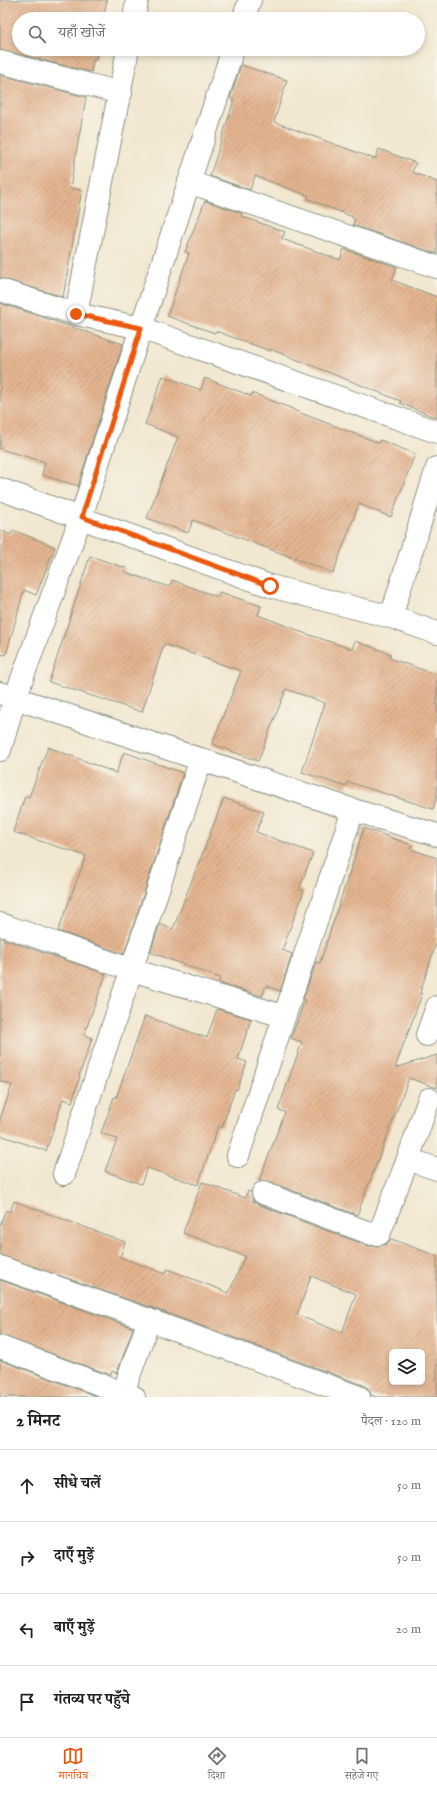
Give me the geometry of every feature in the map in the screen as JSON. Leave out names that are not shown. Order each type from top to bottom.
[{"type":"street","points":[[135,12],[137,0]]},
{"type":"street","points":[[246,12],[250,0]]},
{"type":"street","points":[[76,314],[121,93],[127,56]]},
{"type":"street","points":[[0,750],[7,695],[82,517],[141,328],[232,56]]},
{"type":"street","points":[[0,62],[121,93]]},
{"type":"street","points":[[189,182],[437,267]]},
{"type":"street","points":[[0,290],[76,314],[141,328],[437,432]]},
{"type":"street","points":[[391,617],[437,468]]},
{"type":"street","points":[[0,489],[82,517],[270,586],[391,617],[437,633]]},
{"type":"street","points":[[7,695],[353,810],[437,834]]},
{"type":"street","points":[[64,1174],[201,759]]},
{"type":"street","points":[[238,1156],[283,1016],[353,810]]},
{"type":"street","points":[[0,924],[132,970],[283,1016]]},
{"type":"street","points":[[426,1035],[437,1007]]},
{"type":"street","points":[[263,1193],[372,1234],[380,1234],[429,1099]]},
{"type":"street","points":[[408,1159],[437,1169]]},
{"type":"street","points":[[0,1267],[149,1320],[348,1395]]},
{"type":"street","points":[[0,1347],[128,1395],[149,1320]]},
{"type":"building","points":[[0,0],[107,0],[104,12],[12,12],[12,53],[0,50]]},
{"type":"building","points":[[25,56],[97,56],[96,60],[93,60],[91,72]]},
{"type":"building","points":[[241,65],[287,80],[274,122],[375,159],[379,149],[416,163],[412,172],[437,182],[437,254],[353,225],[355,219],[352,218],[353,217],[308,199],[309,196],[255,176],[250,190],[210,176],[234,100],[230,98]]},
{"type":"building","points":[[0,75],[86,97],[70,188],[82,190],[63,297],[0,278]]},
{"type":"building","points":[[205,201],[242,213],[241,216],[285,232],[282,239],[340,260],[344,249],[397,267],[392,280],[437,297],[437,418],[400,403],[401,401],[270,349],[270,351],[216,331],[215,333],[167,316],[189,253],[185,252]]},
{"type":"building","points":[[0,303],[123,344],[78,486],[42,475],[45,462],[0,449]]},
{"type":"building","points":[[163,376],[201,390],[205,378],[251,396],[252,393],[379,443],[380,440],[415,454],[391,517],[359,504],[333,573],[193,520],[188,533],[147,518],[178,437],[145,424]]},
{"type":"building","points":[[0,530],[11,535],[13,530],[55,547],[36,595],[24,590],[6,655],[0,654]]},
{"type":"building","points":[[90,556],[126,568],[125,572],[169,587],[172,580],[218,597],[220,592],[261,606],[258,615],[295,630],[352,649],[355,641],[391,654],[389,658],[437,675],[437,796],[433,809],[348,782],[346,787],[302,772],[325,703],[286,689],[258,761],[212,744],[241,671],[164,644],[142,712],[49,682]]},
{"type":"building","points":[[48,747],[116,773],[124,752],[183,773],[124,954],[58,931],[86,856],[13,832],[25,796],[29,797]]},
{"type":"building","points":[[224,798],[264,812],[256,832],[313,853],[299,889],[304,891],[282,950],[292,954],[280,991],[266,986],[262,996],[225,985],[218,982],[220,978],[150,952],[160,924],[173,929]]},
{"type":"building","points":[[364,828],[412,845],[410,849],[437,858],[437,940],[420,993],[422,994],[395,1068],[437,1055],[437,1088],[409,1078],[357,1215],[267,1181],[259,1181],[285,1112],[278,1110],[302,1042],[291,1038],[305,1000],[303,999],[316,962],[320,963]]},
{"type":"building","points":[[0,938],[106,974],[84,1035],[92,1038],[72,1102],[63,1099],[46,1151],[0,1135],[0,1119],[12,1085],[0,1081]]},
{"type":"building","points":[[217,1009],[251,1019],[238,1059],[247,1062],[237,1090],[235,1089],[222,1128],[218,1126],[198,1185],[147,1168],[141,1184],[105,1171],[117,1139],[101,1133],[114,1097],[116,1098],[145,1016],[207,1038]]},
{"type":"building","points":[[202,1182],[245,1198],[248,1191],[251,1192],[253,1201],[259,1205],[368,1246],[379,1246],[386,1244],[391,1239],[437,1256],[437,1397],[376,1397],[371,1395],[369,1389],[363,1385],[153,1308],[0,1255],[0,1225],[6,1210],[10,1212],[14,1201],[125,1242],[120,1257],[165,1274],[167,1269],[229,1293],[245,1256],[183,1233]],"holes":[[[311,1276],[356,1294],[342,1333],[297,1315]]]},
{"type":"building","points":[[0,1280],[133,1328],[117,1373],[112,1371],[111,1375],[0,1335]]},
{"type":"building","points":[[0,1360],[98,1397],[0,1397]]},
{"type":"route","points":[[76,314],[141,328],[82,517],[270,586]]}]
